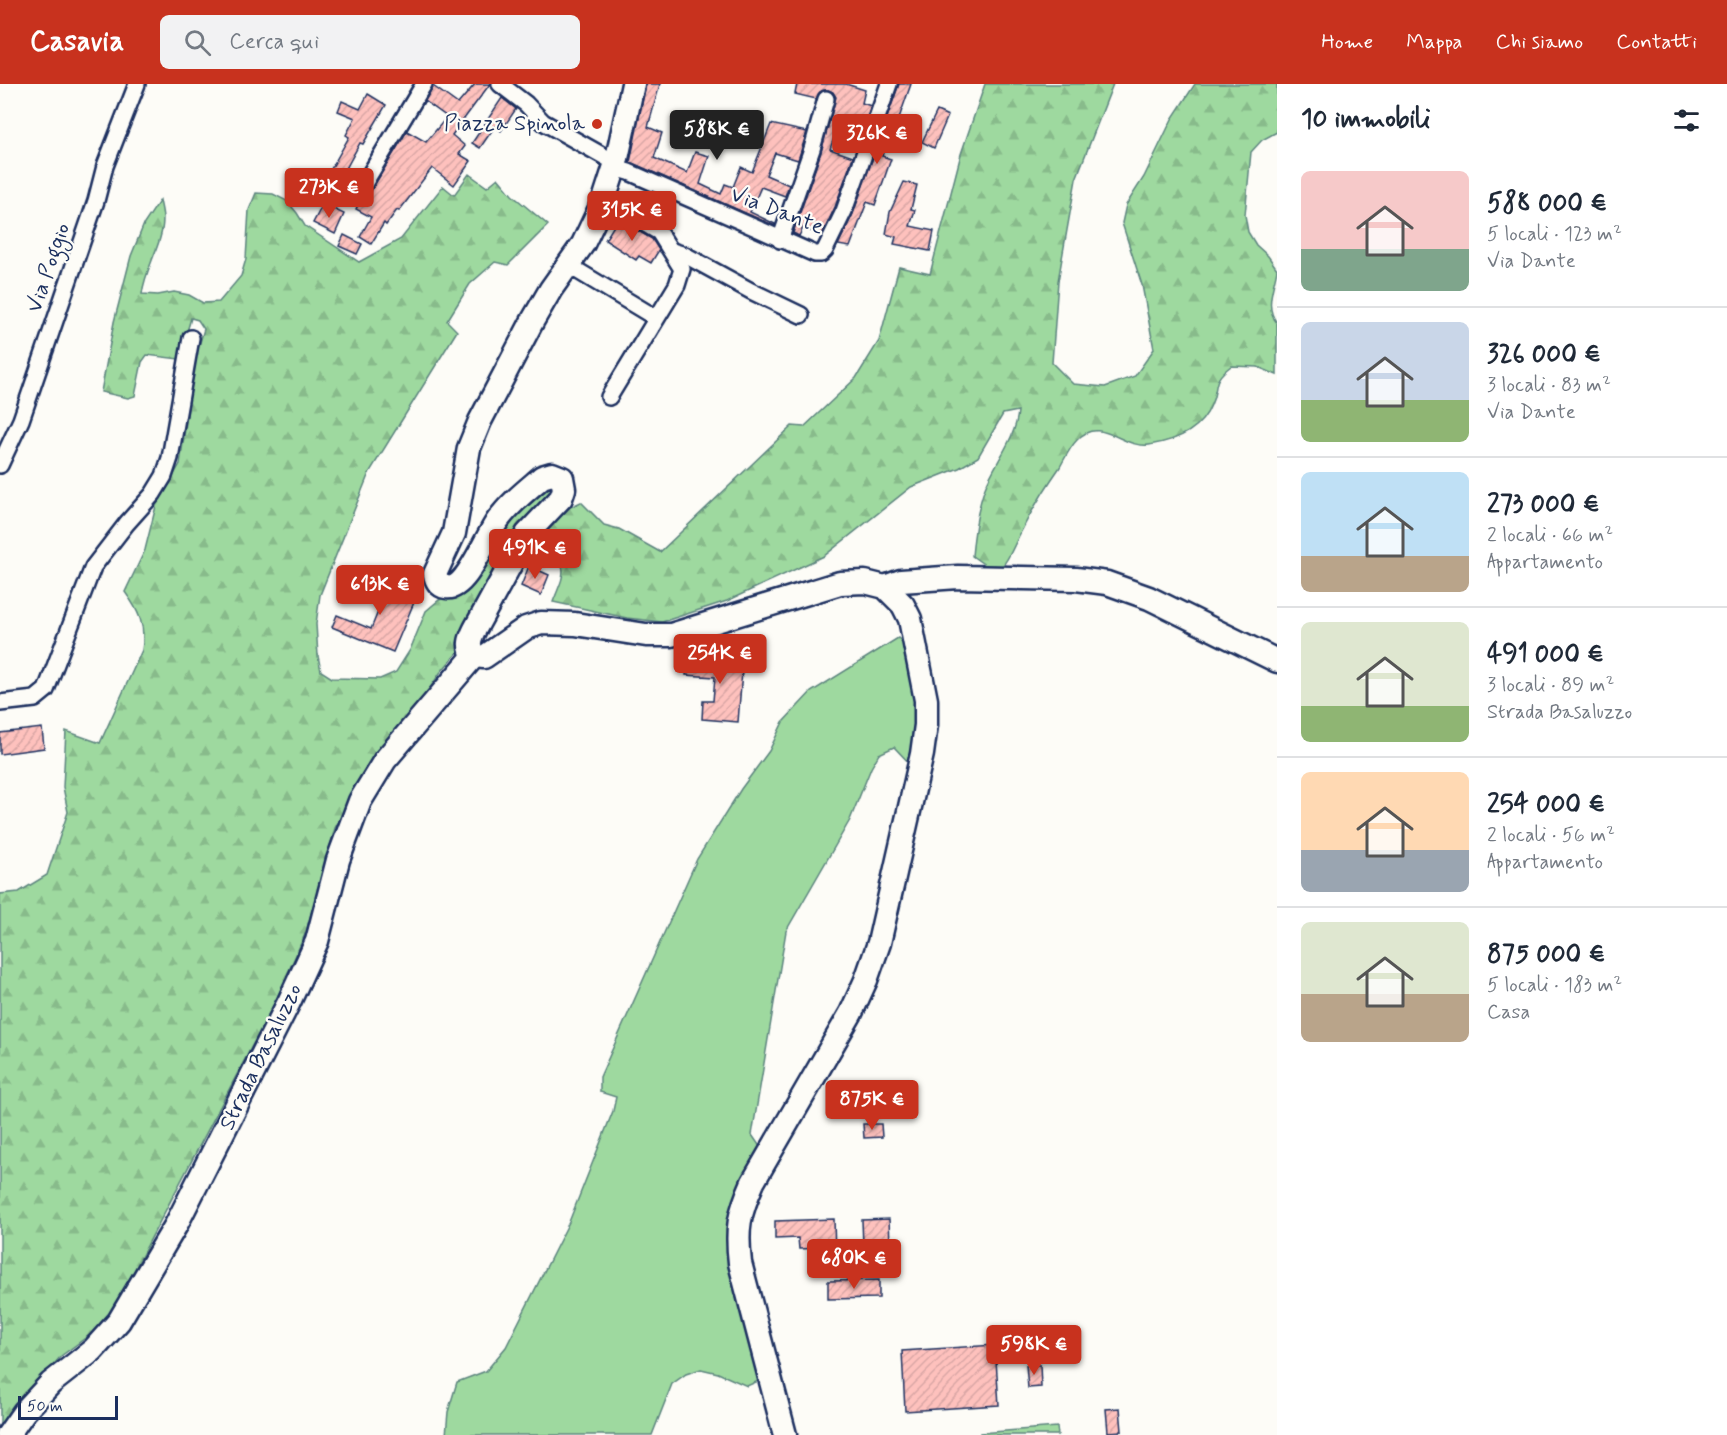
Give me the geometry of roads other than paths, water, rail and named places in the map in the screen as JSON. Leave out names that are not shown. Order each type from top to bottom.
[{"type":"main road","points":[[633,84],[615,165],[604,200],[583,244],[533,320],[480,421],[470,448],[454,533],[435,569],[435,578],[441,586],[450,588],[458,585],[469,572],[497,520],[542,477],[552,474],[562,477],[564,489],[561,498],[527,534],[471,637],[470,650],[474,656],[484,657],[525,628],[541,622],[574,624],[646,635],[671,635],[840,583],[865,582],[885,587],[903,606],[910,619],[926,700],[926,725],[922,754],[879,943],[866,980],[851,1012],[753,1182],[742,1208],[737,1235],[740,1263],[785,1435]]},
{"type":"main road","points":[[885,587],[901,581],[958,577],[1076,579],[1107,583],[1149,598],[1277,661]]},
{"type":"main road","name":"Strada Basaluzzo","points":[[8,1435],[24,1412],[51,1383],[93,1350],[119,1322],[176,1226],[289,1002],[316,941],[338,860],[360,801],[385,759],[474,656]]},
{"type":"street","name":"Via Poggio","points":[[0,465],[21,420],[96,201],[105,166],[137,84]]},
{"type":"street","points":[[361,189],[424,84]]},
{"type":"street","name":"Via Dante","points":[[500,84],[526,104],[543,122],[615,165],[815,254],[821,254],[825,250],[844,212],[889,84]]},
{"type":"street","points":[[780,240],[812,149],[826,99]]},
{"type":"street","points":[[604,200],[659,232],[682,269],[677,285],[609,397]]},
{"type":"street","points":[[672,251],[685,255],[801,315]]},
{"type":"street","points":[[568,265],[656,318]]},
{"type":"street","points":[[0,703],[35,699],[46,690],[93,567],[153,494],[164,476],[170,458],[191,338]]},
{"type":"place","name":"Piazza Spinola","points":[[597,124]]}]
